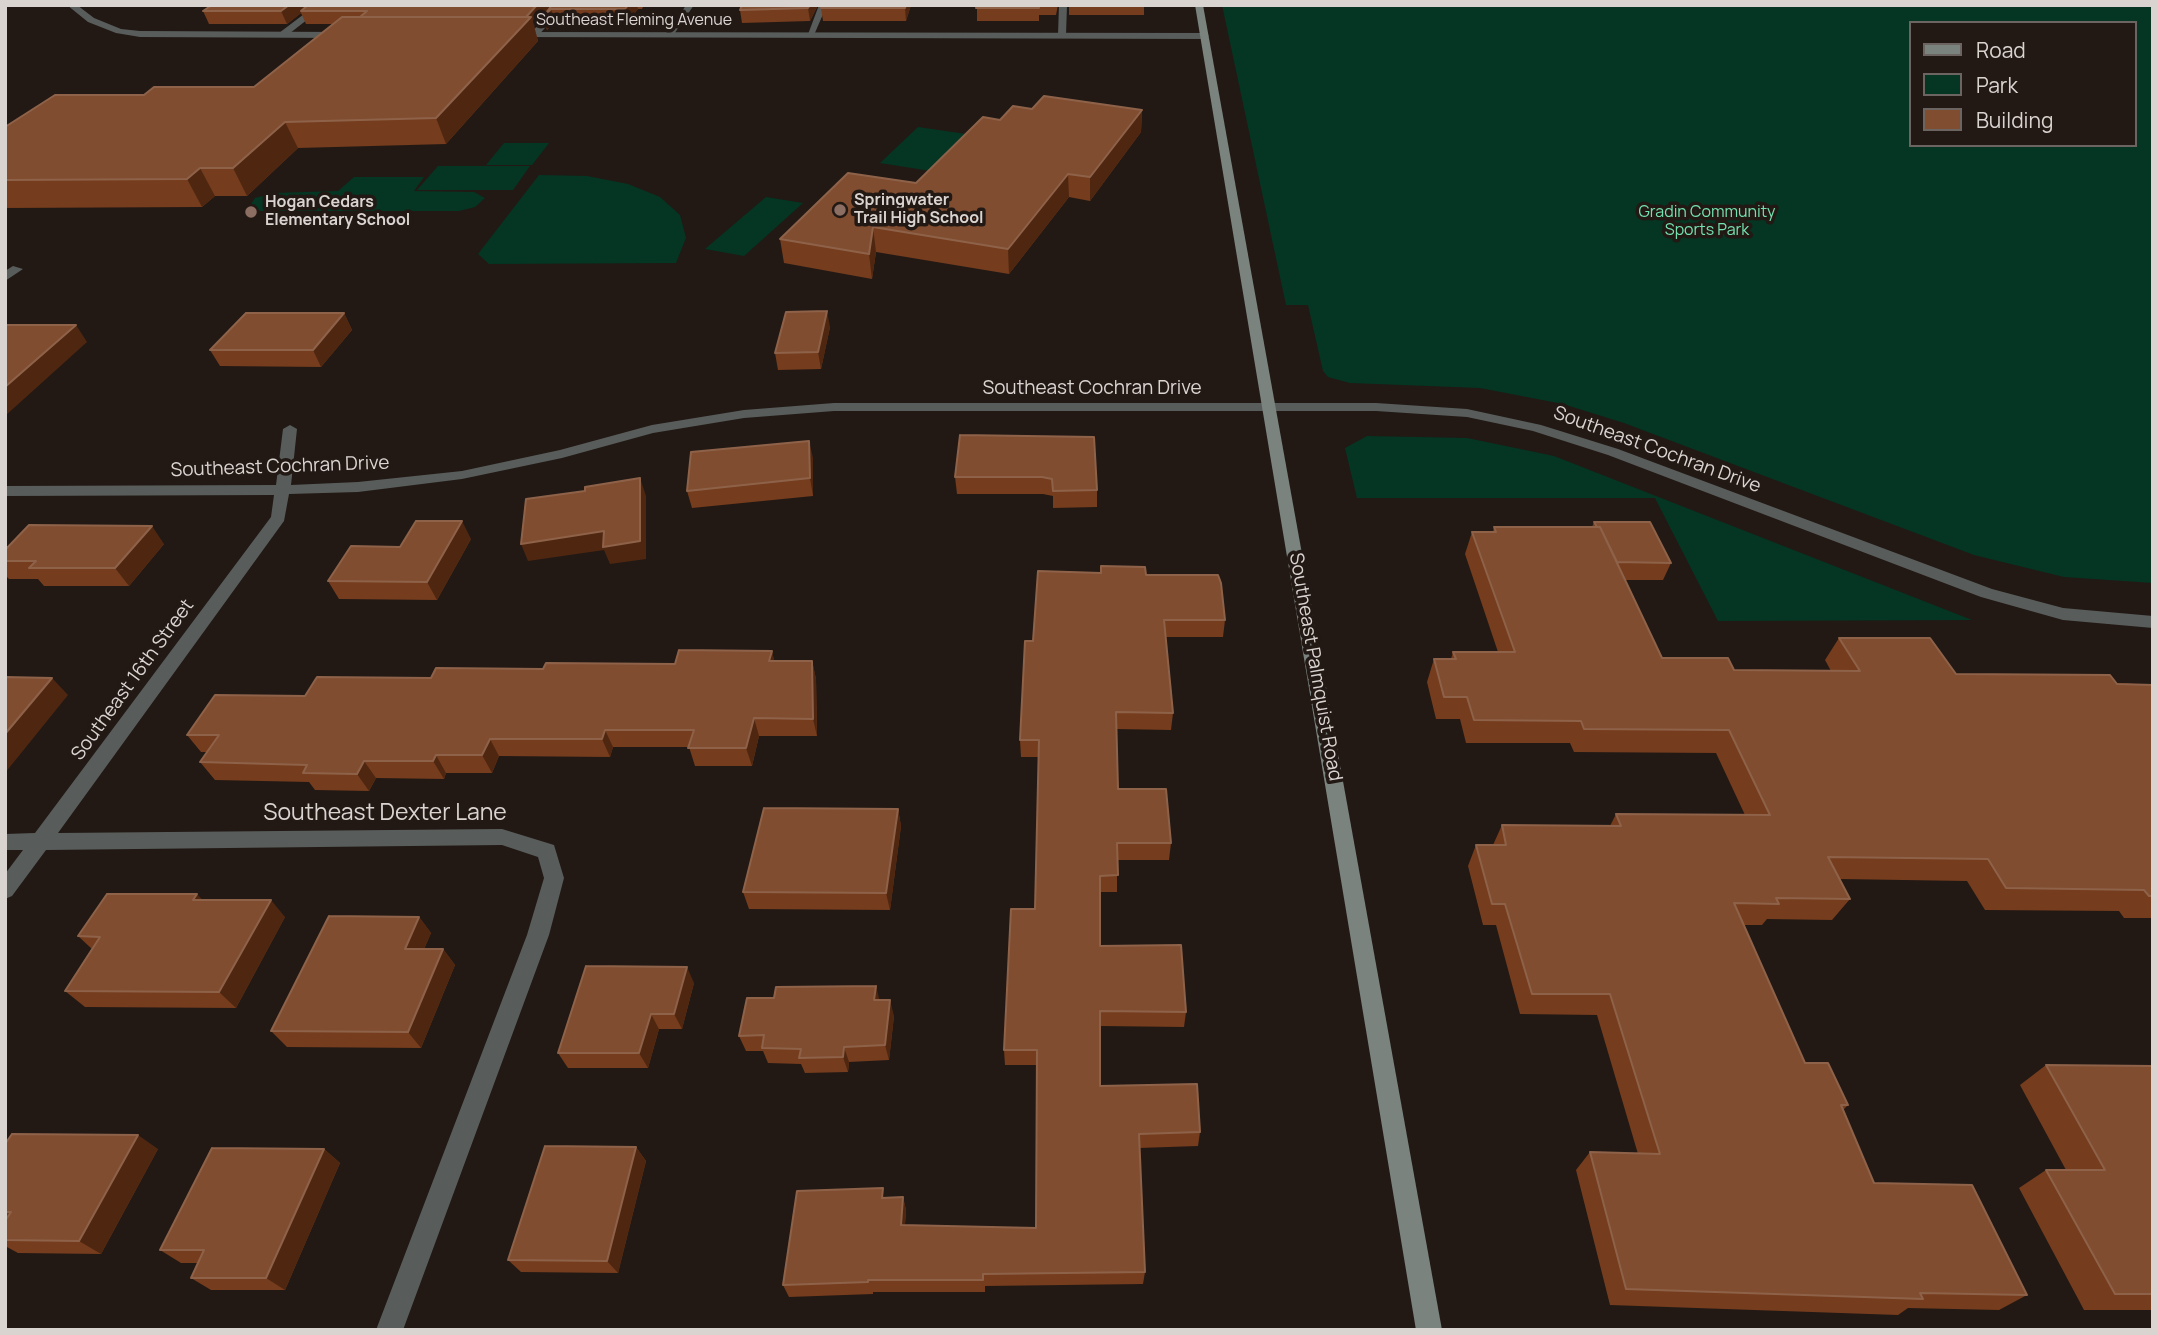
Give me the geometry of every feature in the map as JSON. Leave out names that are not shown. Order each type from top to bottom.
[{"type":"main road","name":"Southeast Palmquist Road","points":[[1199,5],[1271,407],[1429,1330]]},
{"type":"street","points":[[71,5],[91,20],[119,31],[140,34],[345,35]]},
{"type":"street","points":[[282,35],[322,5]]},
{"type":"street","points":[[534,35],[561,5]]},
{"type":"street","points":[[669,35],[690,5]]},
{"type":"street","points":[[810,35],[823,5]]},
{"type":"street","points":[[1062,36],[1063,5]]},
{"type":"street","name":"Southeast Fleming Avenue","points":[[509,35],[1205,36]]},
{"type":"street","points":[[5,277],[17,269]]},
{"type":"street","name":"Southeast Cochran Drive","points":[[5,491],[281,490],[358,487],[462,475],[562,454],[652,429],[744,414],[834,407],[1376,407],[1467,413],[1536,428],[1613,452],[1987,593],[2063,614],[2153,622]]},
{"type":"street","name":"Southeast 16th Street","points":[[5,890],[279,518],[290,429]]},
{"type":"street","name":"Southeast Dexter Lane","points":[[5,842],[502,837],[547,851],[554,878],[538,935],[389,1330]]},
{"type":"green space","name":"Gradin Community Sports Park","points":[[1222,5],[2153,5],[2153,583],[2064,577],[1974,555],[1624,423],[1563,404],[1480,388],[1350,383],[1328,377],[1323,371],[1308,305],[1286,305]]},
{"type":"green space","points":[[918,127],[973,135],[937,172],[880,163]]},
{"type":"green space","points":[[504,143],[549,143],[532,165],[486,165]]},
{"type":"green space","points":[[438,166],[530,166],[513,190],[417,190]]},
{"type":"green space","points":[[539,175],[587,176],[628,184],[660,197],[680,215],[686,238],[676,263],[489,264],[478,254]]},
{"type":"green space","points":[[354,177],[424,177],[414,191],[474,192],[485,198],[475,207],[459,211],[260,211],[249,207],[255,198],[274,193],[338,191]]},
{"type":"green space","points":[[766,197],[803,203],[744,256],[705,249]]},
{"type":"green space","points":[[1367,436],[1467,438],[1554,456],[1972,620],[1718,621],[1655,498],[1357,498],[1345,448]]},
{"type":"building","points":[[212,5],[289,5],[281,11],[203,11]]},
{"type":"building","points":[[308,5],[537,5],[526,17],[360,17],[367,11],[301,11]]},
{"type":"building","points":[[552,5],[628,5],[625,9],[551,9],[543,17]]},
{"type":"building","points":[[742,5],[810,5],[808,8],[740,10]]},
{"type":"building","points":[[822,5],[906,5],[905,8],[821,8]]},
{"type":"building","points":[[977,5],[1039,5],[1039,8],[976,8]]},
{"type":"building","points":[[342,17],[531,17],[436,118],[285,122],[233,168],[200,168],[187,179],[5,180],[5,127],[55,95],[144,95],[154,87],[254,87]]},
{"type":"building","points":[[1044,96],[1142,110],[1090,177],[1068,174],[1008,249],[873,227],[869,254],[780,239],[848,173],[916,183],[983,117],[1000,120],[1013,106],[1032,109]]},
{"type":"building","points":[[827,311],[818,352],[775,353],[786,312]]},
{"type":"building","points":[[246,313],[344,313],[313,350],[210,350]]},
{"type":"building","points":[[5,325],[76,325],[5,387]]},
{"type":"building","points":[[960,435],[1094,437],[1097,490],[1053,491],[1052,479],[1042,477],[955,477]]},
{"type":"building","points":[[809,441],[810,478],[687,491],[691,452]]},
{"type":"building","points":[[640,478],[640,541],[603,547],[604,531],[521,544],[526,499],[585,491],[585,487]]},
{"type":"building","points":[[416,521],[462,521],[427,582],[328,581],[351,546],[400,547]]},
{"type":"building","points":[[1594,522],[1650,522],[1671,563],[1617,562],[1600,527]]},
{"type":"building","points":[[29,525],[152,526],[115,568],[29,568],[36,561],[5,561],[5,550]]},
{"type":"building","points":[[1494,527],[1600,527],[1662,658],[1728,658],[1734,670],[1860,671],[1839,638],[1930,638],[1956,674],[2110,675],[2117,684],[2153,685],[2153,896],[2149,896],[2144,890],[2006,888],[1988,859],[1828,857],[1850,899],[1776,898],[1779,904],[1734,903],[1805,1063],[1828,1063],[1848,1105],[1841,1105],[1874,1183],[1972,1185],[2027,1295],[1920,1293],[1923,1299],[1626,1289],[1590,1152],[1660,1154],[1610,994],[1532,994],[1505,904],[1492,904],[1476,845],[1506,845],[1502,825],[1621,826],[1616,814],[1770,815],[1729,730],[1584,729],[1581,721],[1474,720],[1467,697],[1444,697],[1434,659],[1456,659],[1453,652],[1515,652],[1472,532],[1496,532]]},
{"type":"building","points":[[1101,566],[1145,567],[1146,575],[1218,575],[1225,620],[1164,620],[1173,713],[1116,712],[1118,789],[1166,789],[1171,843],[1117,843],[1118,875],[1100,876],[1100,946],[1181,945],[1186,1012],[1100,1011],[1100,1086],[1197,1084],[1200,1132],[1139,1134],[1145,1272],[983,1274],[983,1280],[868,1280],[783,1285],[797,1191],[883,1188],[882,1198],[903,1197],[901,1225],[1036,1228],[1037,1050],[1004,1050],[1011,909],[1035,909],[1039,740],[1020,740],[1025,641],[1033,641],[1038,571],[1101,573]]},
{"type":"building","points":[[679,650],[772,651],[769,661],[812,661],[813,719],[754,718],[746,748],[688,748],[694,730],[605,730],[602,739],[490,739],[482,755],[436,755],[433,761],[364,761],[357,774],[303,773],[307,765],[200,762],[219,735],[187,735],[215,695],[305,696],[317,677],[431,678],[436,668],[543,669],[546,663],[675,664]]},
{"type":"building","points":[[5,677],[52,678],[5,734]]},
{"type":"building","points":[[764,808],[898,809],[886,893],[743,892]]},
{"type":"building","points":[[107,894],[197,894],[193,900],[271,900],[219,992],[65,991],[100,937],[78,936]]},
{"type":"building","points":[[329,916],[419,917],[405,949],[443,949],[408,1032],[271,1031]]},
{"type":"building","points":[[586,966],[687,967],[674,1014],[651,1014],[639,1053],[558,1053]]},
{"type":"building","points":[[876,986],[874,1000],[890,1000],[885,1045],[844,1047],[843,1057],[799,1058],[801,1049],[762,1048],[764,1035],[739,1036],[747,998],[774,998],[776,987]]},
{"type":"building","points":[[2046,1065],[2153,1066],[2153,1294],[2115,1294],[2046,1170],[2105,1170]]},
{"type":"building","points":[[12,1134],[138,1135],[79,1241],[5,1240],[5,1221],[11,1212],[5,1212],[5,1144]]},
{"type":"building","points":[[545,1146],[636,1147],[607,1261],[508,1260]]},
{"type":"building","points":[[212,1148],[324,1149],[266,1278],[191,1278],[204,1250],[160,1250]]},
{"type":"place","name":"Springwater Trail High School","points":[[840,210]]},
{"type":"place","name":"Hogan Cedars Elementary School","points":[[251,212]]}]
